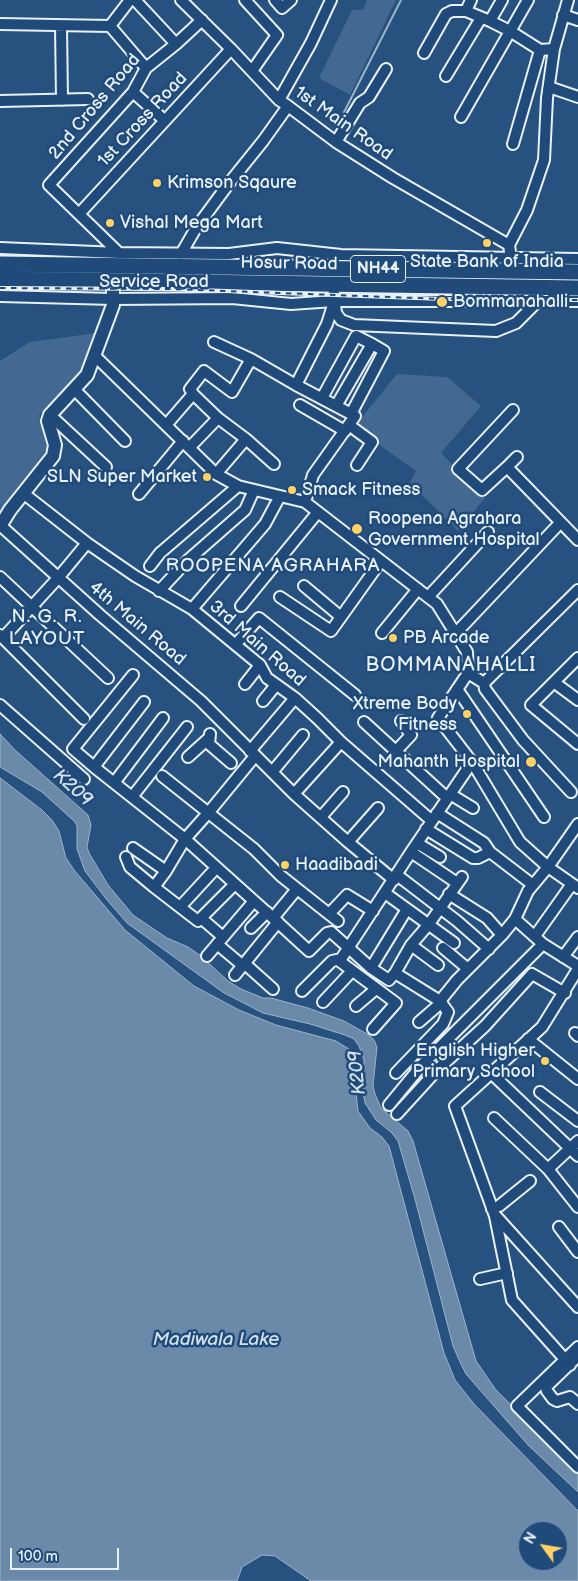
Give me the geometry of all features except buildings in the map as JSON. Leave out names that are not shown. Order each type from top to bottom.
[{"type":"highway","name":"Hosur Road","points":[[0,264],[180,260],[578,272]]},
{"type":"highway","name":"Hosur Road","points":[[0,279],[333,284],[538,294],[578,288]]},
{"type":"main road","points":[[0,526],[23,493],[53,456],[55,445],[48,421],[50,415],[87,375],[113,305],[113,280]]},
{"type":"street","points":[[110,26],[130,0]]},
{"type":"street","points":[[135,0],[176,44]]},
{"type":"street","name":"1st Main Road","points":[[181,0],[231,48],[283,103],[336,142],[398,181],[509,245]]},
{"type":"street","points":[[245,0],[277,35],[252,71]]},
{"type":"street","points":[[275,0],[282,8],[291,0]]},
{"type":"street","points":[[180,260],[196,228],[263,141],[283,103],[331,0]]},
{"type":"street","points":[[452,11],[457,0]]},
{"type":"street","points":[[466,11],[471,0]]},
{"type":"street","points":[[446,76],[485,19],[502,0]]},
{"type":"street","points":[[461,117],[528,0]]},
{"type":"street","points":[[510,258],[509,245],[527,210],[544,160],[547,98],[554,49],[568,0]]},
{"type":"street","points":[[424,53],[446,14],[452,11],[466,11],[485,19],[510,31],[540,50],[554,49]]},
{"type":"street","points":[[563,15],[578,20]]},
{"type":"street","name":"2nd Cross Road","points":[[119,253],[50,185],[133,92],[146,68],[202,20]]},
{"type":"street","points":[[0,24],[110,26],[146,68]]},
{"type":"street","points":[[61,26],[62,100]]},
{"type":"street","name":"1st Cross Road","points":[[80,214],[231,48]]},
{"type":"street","points":[[513,144],[540,50]]},
{"type":"street","points":[[336,142],[360,103],[369,97],[386,69]]},
{"type":"street","points":[[549,87],[578,97]]},
{"type":"street","points":[[133,92],[164,120]]},
{"type":"street","points":[[0,101],[88,99]]},
{"type":"street","points":[[0,248],[119,253],[180,260],[277,248],[341,255],[578,259]]},
{"type":"street","points":[[333,284],[336,313],[341,320],[354,325],[496,331],[516,323],[538,294]]},
{"type":"street","name":"Service Road","points":[[0,296],[113,299],[232,298],[291,304],[538,294],[578,301]]},
{"type":"street","points":[[296,384],[327,324],[334,301]]},
{"type":"street","points":[[322,398],[356,336],[384,350],[351,414]]},
{"type":"street","points":[[214,342],[251,359],[356,416],[313,475],[305,502]]},
{"type":"street","points":[[336,406],[372,344]]},
{"type":"street","points":[[94,355],[167,424],[216,474],[238,486],[305,502],[437,604],[467,652],[468,673],[438,718],[472,762],[520,842],[548,868],[576,885],[535,936]]},
{"type":"street","points":[[251,359],[232,392],[204,371],[190,390],[218,418],[246,439],[274,464]]},
{"type":"street","points":[[74,389],[125,441]]},
{"type":"street","points":[[167,424],[193,394]]},
{"type":"street","points":[[300,405],[372,442],[357,465]]},
{"type":"street","points":[[513,410],[458,469],[482,490],[517,457]]},
{"type":"street","points":[[50,415],[106,467]]},
{"type":"street","points":[[139,494],[187,444],[218,418]]},
{"type":"street","points":[[216,474],[246,439]]},
{"type":"street","points":[[507,467],[578,540]]},
{"type":"street","points":[[150,566],[160,553],[238,486]]},
{"type":"street","points":[[159,591],[188,560],[245,510],[254,490]]},
{"type":"street","name":"3rd Main Road","points":[[23,493],[87,543],[159,591],[192,609],[236,644],[260,665],[266,678],[295,698],[341,742],[432,821]]},
{"type":"street","points":[[192,609],[265,524],[280,496]]},
{"type":"street","points":[[242,606],[318,512]]},
{"type":"street","points":[[456,633],[560,523]]},
{"type":"street","name":"4th Main Road","points":[[0,526],[100,615],[163,667],[294,794],[348,842],[440,908],[489,948]]},
{"type":"street","points":[[428,597],[488,532]]},
{"type":"street","points":[[84,719],[2,636],[31,608],[87,543]]},
{"type":"street","points":[[280,597],[331,631],[381,561]]},
{"type":"street","points":[[0,577],[108,678]]},
{"type":"street","points":[[304,586],[341,617]]},
{"type":"street","points":[[382,632],[418,589]]},
{"type":"street","points":[[571,792],[523,740],[484,689],[484,683],[578,590]]},
{"type":"street","points":[[236,644],[258,618],[355,695]]},
{"type":"street","points":[[578,658],[531,705],[578,744]]},
{"type":"street","points":[[245,684],[260,665]]},
{"type":"street","points":[[468,673],[484,683]]},
{"type":"street","points":[[133,675],[73,749],[94,768],[185,839],[309,951],[327,933],[331,932],[370,968],[389,980],[411,945],[429,924],[460,880],[414,847]]},
{"type":"street","points":[[555,683],[578,700]]},
{"type":"street","points":[[262,701],[276,685]]},
{"type":"street","points":[[457,689],[544,817]]},
{"type":"street","points":[[154,887],[185,839],[210,812],[295,698]]},
{"type":"street","points":[[94,768],[144,702]]},
{"type":"street","points":[[0,705],[84,780]]},
{"type":"street","points":[[114,783],[163,718]]},
{"type":"street","points":[[395,752],[411,735],[401,721]]},
{"type":"street","points":[[364,722],[395,752],[448,796],[473,808]]},
{"type":"street","points":[[132,797],[187,727]]},
{"type":"street","points":[[272,771],[303,735]]},
{"type":"street","points":[[188,757],[209,736],[209,744],[231,762]]},
{"type":"street","points":[[294,794],[341,742]]},
{"type":"street","points":[[302,991],[332,961],[342,959],[414,847],[472,762]]},
{"type":"street","points":[[162,776],[210,812],[254,849],[281,876],[338,921]]},
{"type":"street","points":[[321,817],[343,792]]},
{"type":"street","points":[[348,842],[378,808]]},
{"type":"street","points":[[432,821],[473,858],[478,858],[490,852]]},
{"type":"street","points":[[432,821],[484,843],[490,852],[533,885]]},
{"type":"street","points":[[419,1022],[441,1002],[468,968],[502,935],[515,919],[528,891],[548,868],[578,824]]},
{"type":"street","points":[[414,847],[440,857]]},
{"type":"street","points":[[133,848],[166,871]]},
{"type":"street","points":[[126,857],[130,867],[198,921],[235,884]]},
{"type":"street","points":[[180,907],[216,868]]},
{"type":"street","points":[[235,975],[272,917],[297,889]]},
{"type":"street","points":[[385,893],[454,943]]},
{"type":"street","points":[[449,894],[487,918],[502,935]]},
{"type":"street","points":[[329,914],[347,895],[373,911]]},
{"type":"street","points":[[207,956],[254,901]]},
{"type":"street","points":[[370,968],[408,909]]},
{"type":"street","points":[[251,928],[272,917]]},
{"type":"street","points":[[201,918],[243,964],[273,989]]},
{"type":"street","points":[[515,919],[543,944],[578,967],[542,1027],[455,1106],[494,1212],[512,1300],[567,1363]]},
{"type":"street","points":[[563,957],[578,937]]},
{"type":"street","points":[[389,1105],[422,1065],[543,944]]},
{"type":"street","points":[[411,945],[438,966]]},
{"type":"street","points":[[443,948],[468,968]]},
{"type":"street","points":[[338,960],[396,1003],[373,1028]]},
{"type":"street","points":[[323,1002],[352,971]]},
{"type":"street","points":[[395,973],[441,1002],[448,1012],[443,1024],[396,1073]]},
{"type":"street","points":[[397,1114],[438,1069],[485,1026],[532,974],[564,993]]},
{"type":"street","points":[[356,1006],[376,989]]},
{"type":"street","points":[[528,1039],[578,1079]]},
{"type":"street","points":[[491,1073],[578,1156]]},
{"type":"street","points":[[540,1092],[578,1121]]},
{"type":"street","points":[[494,1118],[548,1169],[578,1207]]},
{"type":"street","points":[[548,1169],[578,1140]]},
{"type":"street","points":[[494,1212],[530,1181]]},
{"type":"street","points":[[494,1212],[578,1307]]},
{"type":"street","points":[[559,1227],[578,1252]]},
{"type":"street","points":[[480,1279],[507,1273]]},
{"type":"street","points":[[578,1347],[546,1387],[547,1392],[553,1399],[557,1400],[570,1396],[578,1404]]},
{"type":"street","points":[[578,1356],[567,1363],[518,1406],[578,1467]]},
{"type":"shaded area","points":[[367,0],[396,0],[350,95],[319,78],[352,10],[363,10]]},
{"type":"shaded area","points":[[96,333],[79,373],[39,415],[47,450],[0,516],[0,361],[30,342]]},
{"type":"shaded area","points":[[397,374],[447,377],[481,406],[441,453],[485,498],[458,531],[410,483],[416,471],[354,427]]},
{"type":"water","points":[[0,734],[15,750],[88,815],[91,825],[87,847],[89,853],[108,885],[133,915],[167,938],[188,947],[201,956],[228,981],[241,989],[263,998],[271,998],[308,1008],[344,1021],[369,1035],[374,1040],[377,1047],[373,1086],[375,1094],[381,1108],[408,1131],[413,1141],[476,1361],[496,1390],[578,1471],[578,1492],[528,1445],[466,1374],[460,1362],[453,1346],[398,1141],[392,1133],[376,1120],[365,1103],[363,1092],[364,1060],[359,1046],[354,1039],[310,1024],[263,1013],[224,993],[127,923],[85,871],[77,849],[77,826],[75,822],[42,792],[0,767]]},
{"type":"water","name":"Madiwala Lake","points":[[0,778],[52,820],[59,831],[66,858],[125,930],[194,986],[239,1010],[276,1025],[336,1041],[349,1049],[352,1057],[358,1111],[370,1128],[382,1137],[389,1146],[444,1353],[455,1380],[474,1404],[578,1511],[578,1581],[311,1581],[275,1556],[262,1555],[242,1567],[237,1581],[0,1581]]},
{"type":"waterway","points":[[337,126],[401,0]]},
{"type":"railway","points":[[0,288],[172,289],[443,299],[578,300]]},
{"type":"place","name":"Krimson Sqaure","points":[[157,183]]},
{"type":"place","name":"Vishal Mega Mart","points":[[110,223]]},
{"type":"place","name":"State Bank of India","points":[[487,243]]},
{"type":"place","name":"Bommanahalli","points":[[442,302]]},
{"type":"place","name":"SLN Super Market","points":[[207,477]]},
{"type":"place","name":"Smack Fitness","points":[[292,490]]},
{"type":"place","name":"Roopena Agrahara Government Hospital","points":[[357,529]]},
{"type":"place","name":"PB Arcade","points":[[393,638]]},
{"type":"place","name":"Xtreme Body Fitness","points":[[467,714]]},
{"type":"place","name":"Mahanth Hospital","points":[[531,762]]},
{"type":"place","name":"Haadibadi","points":[[285,865]]},
{"type":"place","name":"English Higher Primary School","points":[[545,1061]]},
{"type":"district","name":"ROOPENA AGRAHARA","points":[[273,566]]},
{"type":"district","name":"N. G. R. LAYOUT","points":[[47,628]]},
{"type":"district","name":"BOMMANAHALLI","points":[[451,666]]},
{"type":"water label","name":"K209","points":[[72,788]]},
{"type":"water label","name":"K209","points":[[358,1073]]}]
